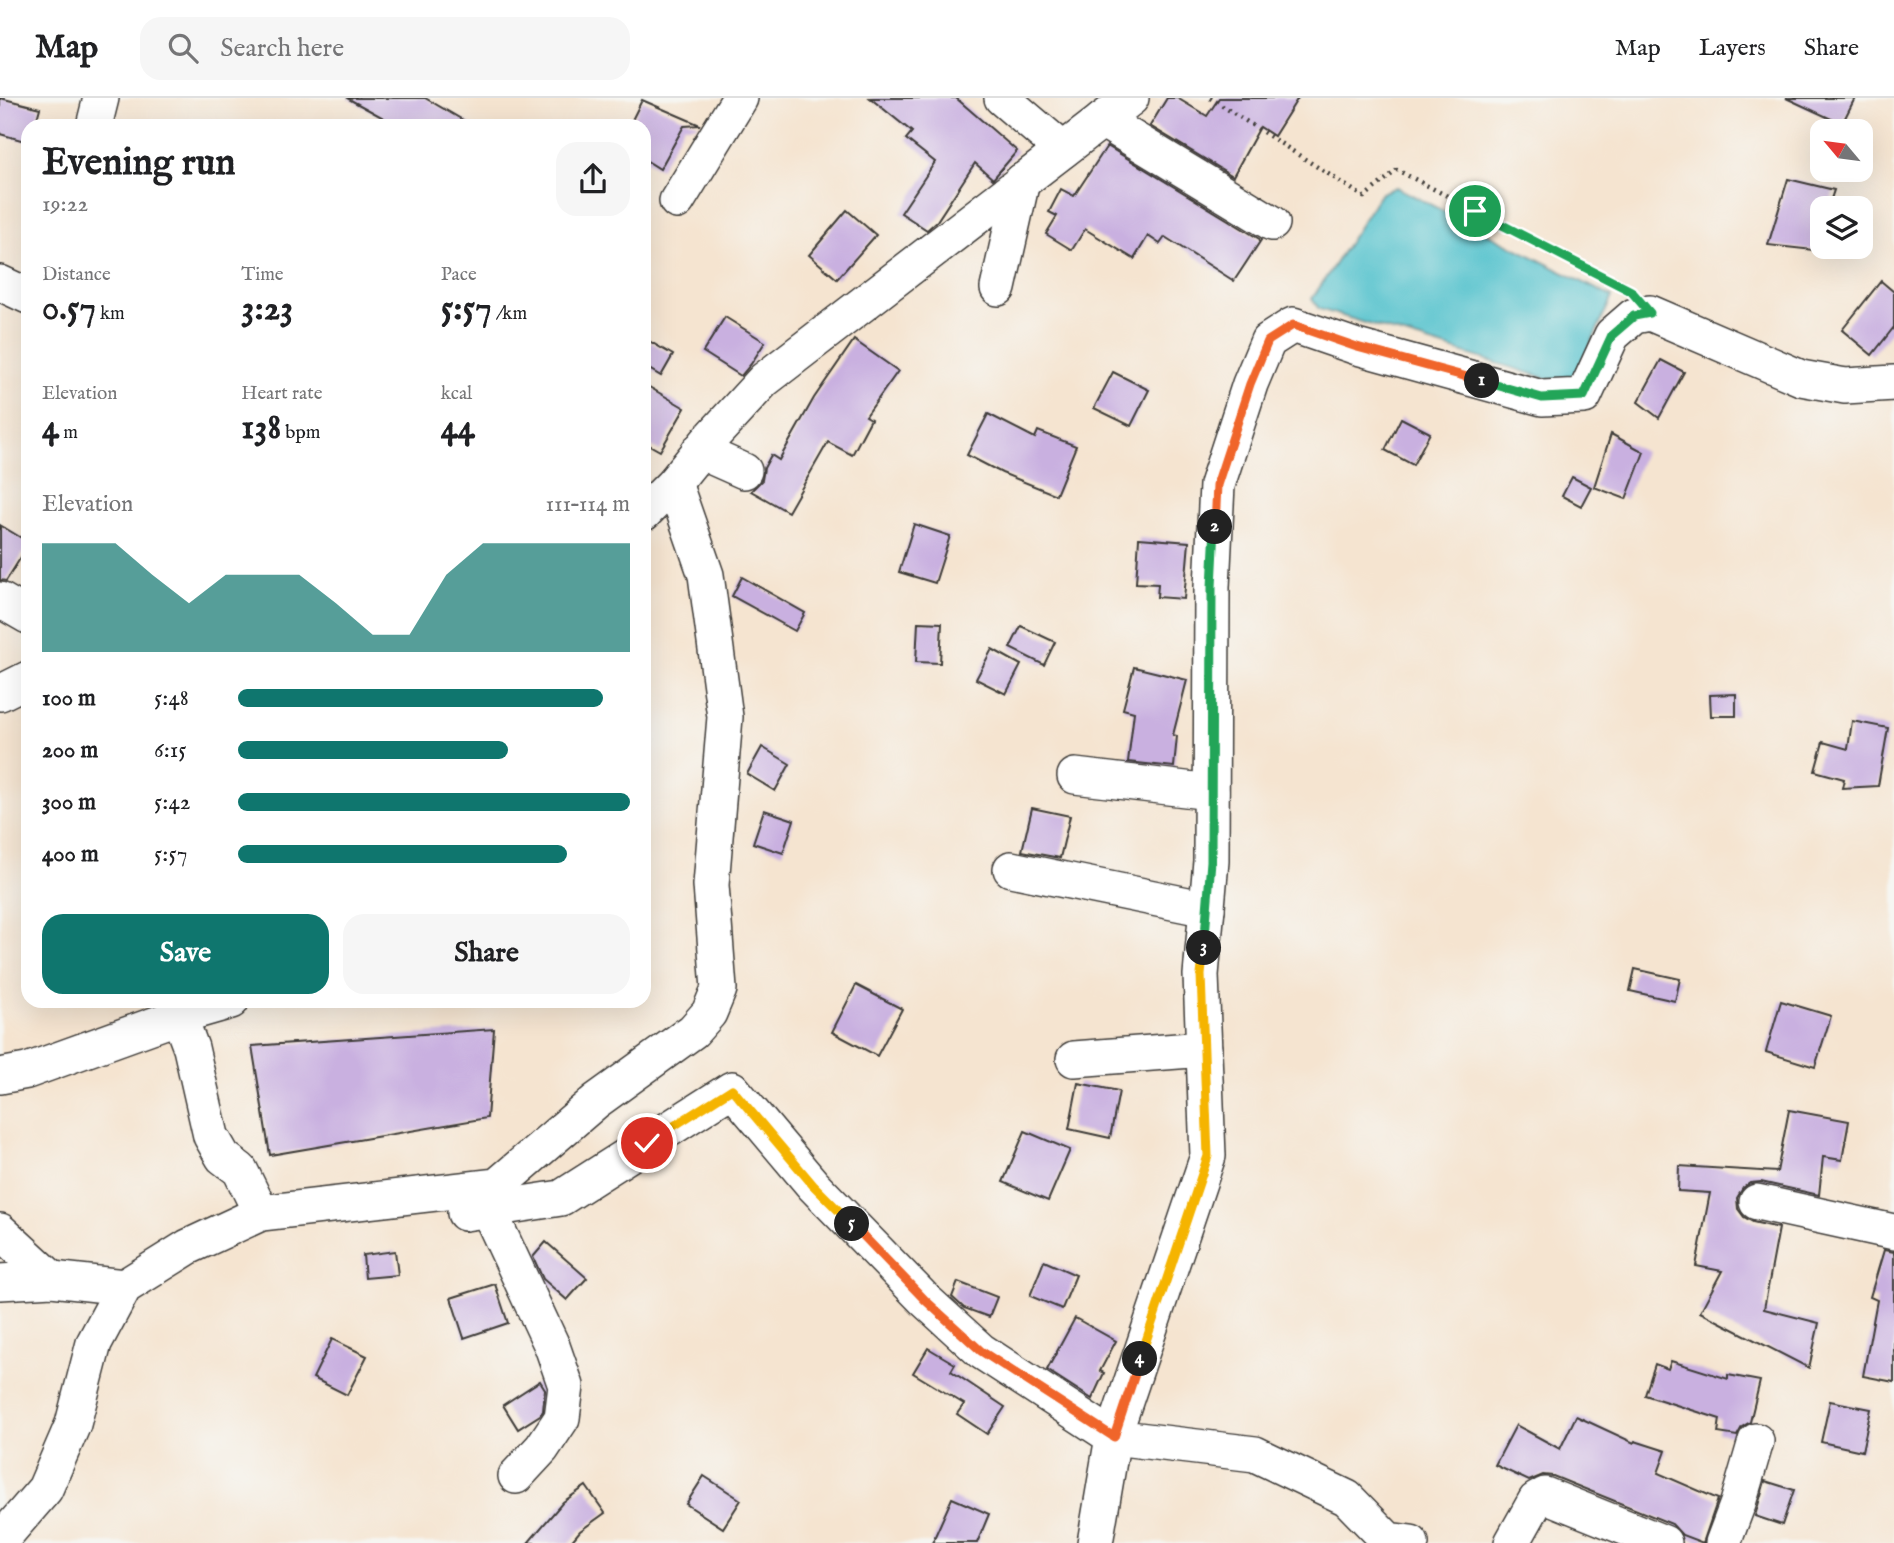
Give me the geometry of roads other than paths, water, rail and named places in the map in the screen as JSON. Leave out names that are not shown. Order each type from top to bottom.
[{"type":"street","points":[[96,119],[100,98]]},
{"type":"street","points":[[677,201],[740,98]]},
{"type":"street","points":[[1002,98],[1063,150]]},
{"type":"street","points":[[651,506],[764,380],[1131,98]]},
{"type":"street","points":[[1102,120],[1272,223]]},
{"type":"street","points":[[998,288],[1022,181]]},
{"type":"street","points":[[0,283],[21,293]]},
{"type":"street","points":[[1095,1543],[1114,1437],[1208,1156],[1201,975],[1211,861],[1212,587],[1217,485],[1250,384],[1268,341],[1293,325],[1357,347],[1542,398],[1584,396],[1612,335],[1634,316],[1650,313],[1801,378],[1845,386],[1894,383]]},
{"type":"street","points":[[699,452],[744,471]]},
{"type":"street","points":[[0,1541],[46,1489],[73,1424],[94,1343],[124,1287],[188,1247],[261,1213],[497,1186],[596,1101],[693,1031],[709,1013],[719,989],[711,885],[724,717],[706,575],[674,483]]},
{"type":"street","points":[[0,600],[21,612]]},
{"type":"street","points":[[0,693],[21,682]]},
{"type":"street","points":[[1075,775],[1211,792]]},
{"type":"street","points":[[1010,869],[1207,909]]},
{"type":"street","points":[[0,1076],[27,1071],[207,1008]]},
{"type":"street","points":[[179,1016],[191,1048],[211,1136],[223,1157],[240,1170],[261,1213]]},
{"type":"street","points":[[1074,1059],[1204,1049]]},
{"type":"street","points":[[421,1220],[561,1198],[732,1089],[813,1185],[925,1300],[981,1351],[1114,1437],[1255,1454],[1347,1498],[1388,1540],[1411,1543]]},
{"type":"street","points":[[1757,1202],[1894,1232]]},
{"type":"street","points":[[488,1209],[552,1346],[566,1386],[562,1418],[542,1448],[516,1476]]},
{"type":"street","points":[[0,1231],[52,1279]]},
{"type":"street","points":[[0,1282],[52,1279],[124,1287]]},
{"type":"street","points":[[1723,1543],[1756,1440]]},
{"type":"street","points":[[1512,1543],[1536,1500],[1545,1495],[1664,1543]]},
{"type":"water","points":[[1396,187],[1612,297],[1572,386],[1319,309],[1312,299],[1381,193]]}]
